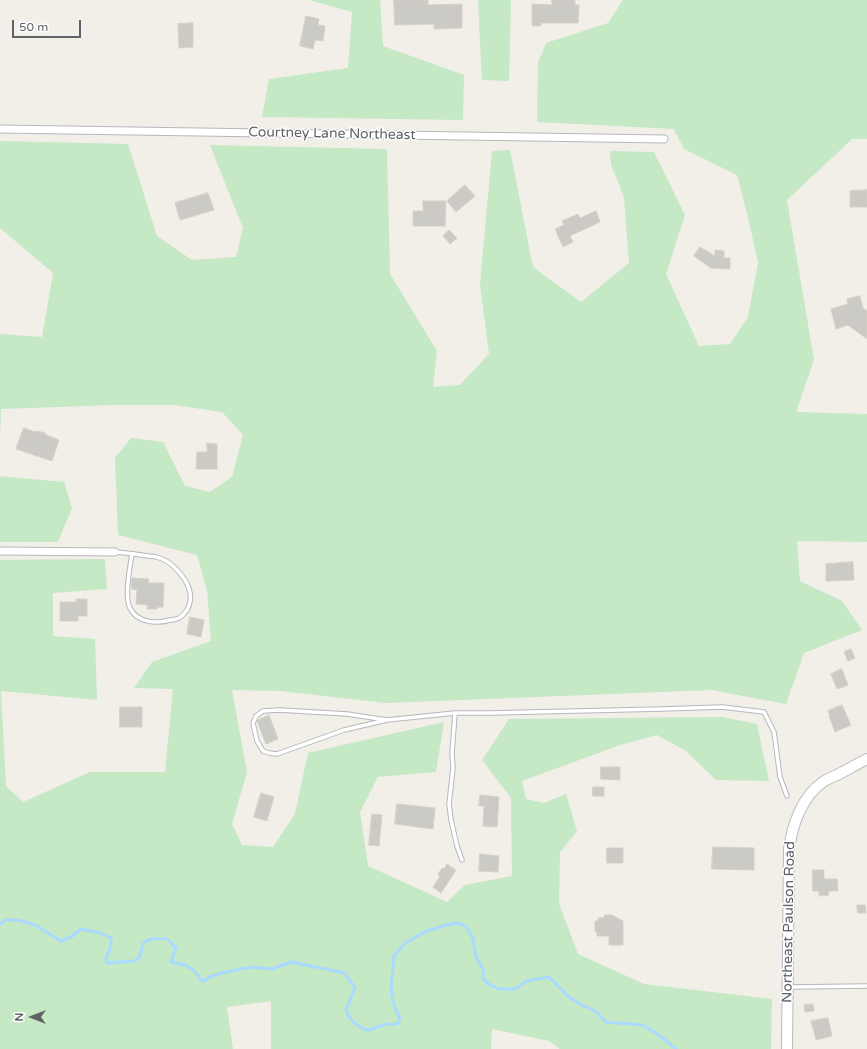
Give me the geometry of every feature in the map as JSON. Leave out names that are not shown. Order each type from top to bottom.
[{"type":"street","name":"Courtney Lane Northeast","points":[[0,129],[664,139]]},
{"type":"street","points":[[0,551],[115,552]]},
{"type":"street","name":"Northeast Paulson Road","points":[[787,1049],[790,839],[799,812],[809,796],[822,782],[867,759]]},
{"type":"lane","points":[[115,552],[132,554],[160,558],[171,564],[180,572],[188,585],[191,601],[187,610],[179,618],[167,621],[151,622],[138,617],[130,609],[127,598],[132,554]]},
{"type":"lane","points":[[387,720],[347,714],[279,710],[263,712],[256,716],[253,723],[257,741],[263,751],[277,754],[344,730],[387,720],[455,713],[722,707],[764,712],[774,732],[780,777],[787,796]]},
{"type":"lane","points":[[455,713],[452,754],[453,768],[449,804],[457,846],[462,860]]},
{"type":"lane","points":[[788,987],[867,986]]},
{"type":"green space","points":[[309,0],[380,0],[383,46],[464,75],[463,120],[262,117],[269,79],[348,68],[352,12]]},
{"type":"green space","points":[[478,0],[511,0],[509,81],[482,80]]},
{"type":"green space","points":[[623,0],[867,0],[867,139],[852,139],[787,200],[814,360],[796,412],[867,414],[867,542],[797,541],[800,581],[842,601],[862,630],[804,653],[786,704],[711,690],[386,703],[280,691],[232,690],[247,772],[232,824],[242,845],[273,847],[295,814],[308,753],[444,722],[436,772],[378,777],[360,812],[368,866],[447,902],[465,885],[512,876],[511,798],[482,760],[509,719],[722,717],[757,724],[769,781],[716,780],[686,751],[657,735],[620,745],[522,781],[526,799],[544,803],[566,794],[577,831],[560,852],[559,904],[578,954],[644,984],[772,999],[771,1049],[560,1049],[549,1041],[492,1029],[491,1049],[271,1049],[271,1001],[227,1007],[233,1049],[0,1049],[0,560],[105,559],[107,589],[53,593],[53,636],[95,639],[97,700],[1,691],[6,786],[23,802],[90,772],[165,772],[173,689],[134,688],[152,662],[211,641],[207,590],[197,555],[118,535],[115,458],[131,438],[163,442],[185,486],[210,492],[232,477],[243,435],[222,412],[174,405],[115,405],[1,409],[0,439],[0,334],[42,337],[53,273],[0,228],[0,141],[128,144],[157,236],[192,260],[236,257],[243,228],[210,145],[387,149],[390,274],[437,351],[433,387],[460,385],[489,354],[480,284],[492,151],[510,150],[533,267],[581,302],[629,263],[624,197],[611,165],[610,151],[654,152],[685,215],[666,274],[699,346],[730,344],[748,317],[758,263],[737,175],[684,149],[674,129],[537,122],[538,63],[546,43],[608,23]]},
{"type":"green space","points":[[0,476],[64,482],[72,508],[58,542],[0,542]]},
{"type":"building","points":[[394,0],[428,0],[428,5],[462,4],[462,28],[434,29],[434,24],[395,25]]},
{"type":"building","points":[[552,0],[575,0],[575,5],[579,5],[578,23],[541,23],[541,26],[532,26],[532,4],[552,5]]},
{"type":"building","points":[[306,16],[319,19],[318,25],[325,26],[323,41],[315,40],[313,49],[300,46]]},
{"type":"building","points":[[193,23],[193,47],[179,48],[178,24]]},
{"type":"building","points":[[465,185],[475,196],[456,212],[447,201]]},
{"type":"building","points":[[867,190],[867,207],[850,207],[850,191]]},
{"type":"building","points":[[208,193],[214,210],[180,220],[175,203]]},
{"type":"building","points":[[423,201],[446,201],[445,226],[413,226],[413,211],[423,211]]},
{"type":"building","points":[[596,211],[600,222],[570,236],[573,242],[563,247],[555,229],[564,225],[562,221],[578,214],[580,218]]},
{"type":"building","points":[[449,230],[457,238],[450,244],[443,236]]},
{"type":"building","points":[[700,247],[715,256],[715,250],[724,251],[724,258],[730,258],[730,269],[711,268],[694,256]]},
{"type":"building","points":[[860,296],[863,308],[867,311],[867,339],[848,325],[836,329],[831,309],[848,304],[847,299]]},
{"type":"building","points":[[24,428],[35,432],[38,431],[45,433],[46,435],[59,440],[52,461],[16,449]]},
{"type":"building","points":[[207,443],[217,444],[217,469],[196,469],[197,452],[207,452]]},
{"type":"building","points":[[853,562],[854,580],[826,581],[826,564]]},
{"type":"building","points":[[132,578],[149,579],[148,583],[164,583],[163,607],[158,607],[157,609],[147,609],[148,605],[136,604],[137,590],[132,589]]},
{"type":"building","points":[[76,599],[87,599],[87,616],[78,616],[78,621],[60,621],[60,602],[76,602]]},
{"type":"building","points":[[190,617],[204,620],[201,637],[187,634]]},
{"type":"building","points":[[851,649],[855,658],[848,661],[844,652]]},
{"type":"building","points":[[842,669],[848,685],[837,689],[831,674]]},
{"type":"building","points":[[842,705],[851,725],[835,732],[828,711]]},
{"type":"building","points":[[120,707],[142,707],[142,727],[120,727]]},
{"type":"building","points":[[269,715],[278,739],[266,744],[257,721]]},
{"type":"building","points":[[601,767],[620,767],[620,780],[601,779]]},
{"type":"building","points":[[593,787],[604,787],[604,796],[593,796]]},
{"type":"building","points":[[261,793],[274,797],[267,821],[254,817]]},
{"type":"building","points":[[480,795],[499,797],[497,827],[483,826],[484,806],[479,806]]},
{"type":"building","points":[[397,804],[435,808],[433,829],[395,824]]},
{"type":"building","points":[[372,814],[382,815],[379,846],[369,845]]},
{"type":"building","points":[[713,847],[754,848],[754,870],[712,869]]},
{"type":"building","points":[[607,848],[623,848],[623,863],[607,863]]},
{"type":"building","points":[[480,854],[499,856],[498,872],[479,871]]},
{"type":"building","points":[[447,864],[456,870],[441,893],[433,887],[440,876],[438,874]]},
{"type":"building","points":[[813,870],[824,870],[824,879],[837,879],[838,891],[828,891],[829,895],[819,896],[819,891],[813,891]]},
{"type":"building","points":[[857,905],[865,905],[866,913],[858,913]]},
{"type":"building","points":[[605,915],[612,915],[623,921],[623,945],[609,945],[609,936],[597,936],[597,932],[595,932],[595,921],[598,921],[598,918],[603,918]]},
{"type":"building","points":[[813,1004],[814,1011],[805,1012],[804,1005]]},
{"type":"building","points":[[828,1018],[832,1036],[816,1040],[811,1021]]},
{"type":"waterway","points":[[0,924],[6,920],[18,920],[35,925],[61,941],[71,937],[81,929],[100,933],[111,938],[111,946],[106,958],[107,963],[134,961],[140,957],[142,946],[146,941],[154,939],[167,939],[176,948],[171,962],[187,966],[197,974],[200,980],[204,981],[209,977],[222,973],[250,967],[272,969],[291,962],[345,973],[355,988],[346,1010],[356,1024],[368,1030],[385,1024],[397,1024],[400,1019],[394,1005],[391,990],[394,956],[405,943],[427,931],[457,923],[465,926],[473,938],[476,957],[483,969],[483,979],[490,985],[499,989],[515,989],[527,981],[549,977],[569,997],[595,1011],[606,1022],[642,1025],[656,1033],[676,1049]]}]
